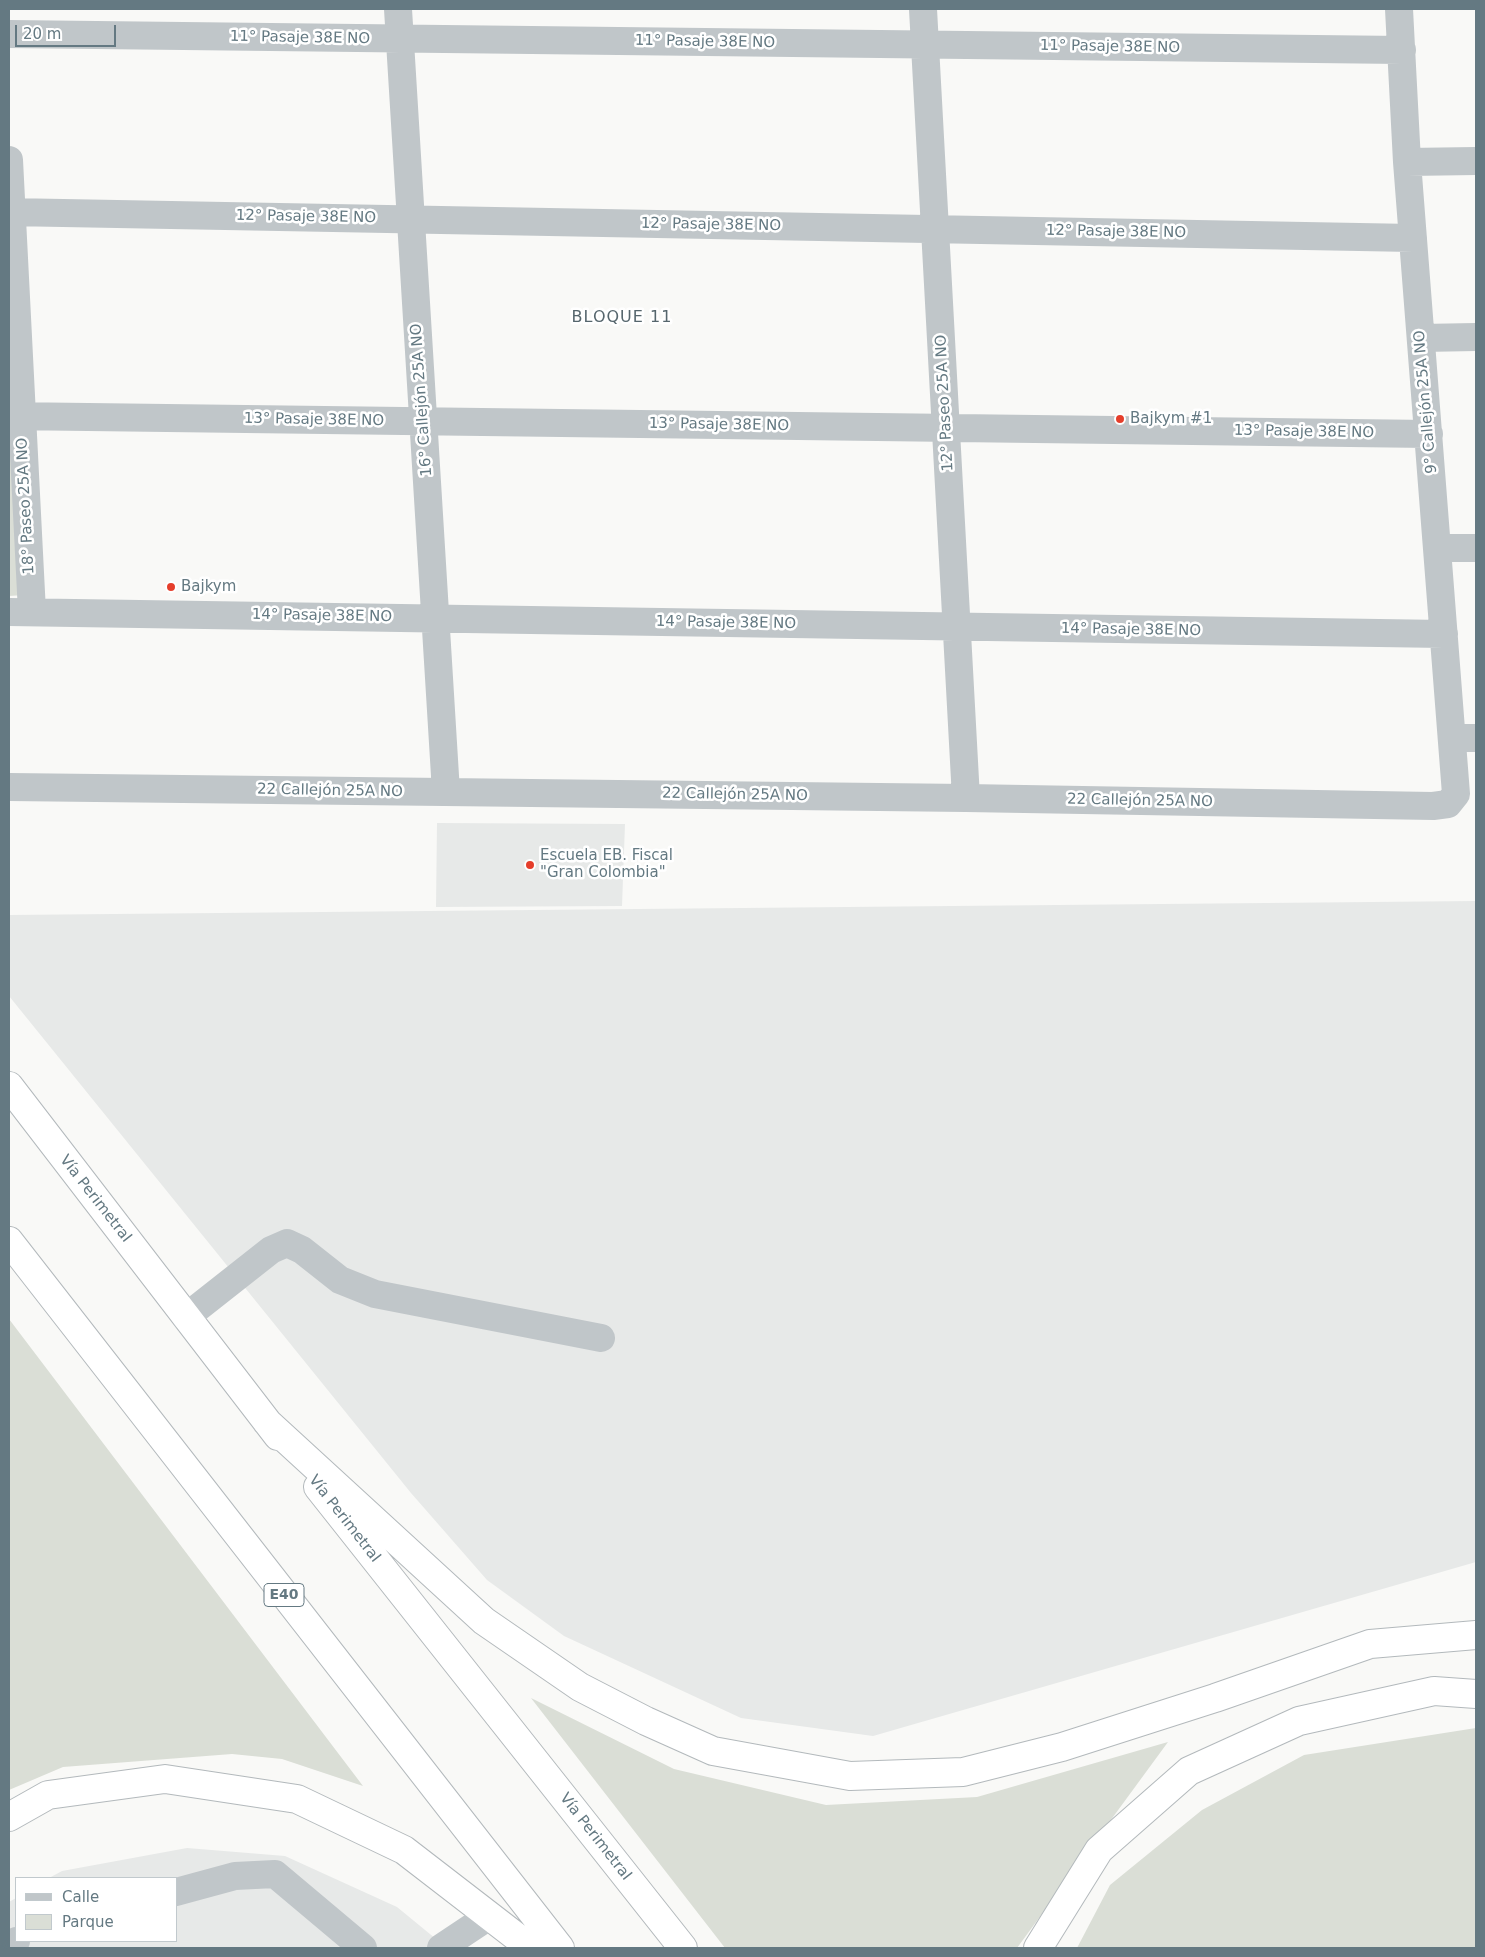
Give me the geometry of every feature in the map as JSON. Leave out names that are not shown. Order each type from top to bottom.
[{"type":"highway","name":"Vía Perimetral","points":[[9,1086],[267,1422],[683,1948]]},
{"type":"highway","name":"E40","points":[[9,1242],[560,1948]]},
{"type":"highway","points":[[267,1422],[484,1621],[580,1688],[646,1721],[713,1751],[850,1776],[963,1772],[1062,1747],[1215,1698],[1370,1644],[1476,1635]]},
{"type":"highway","points":[[1038,1948],[1098,1850],[1189,1771],[1299,1721],[1434,1691],[1476,1694]]},
{"type":"highway","points":[[9,1817],[48,1795],[165,1779],[297,1799],[404,1850],[531,1948]]},
{"type":"street","name":"16° Callejón 25A NO","points":[[398,9],[446,792]]},
{"type":"street","name":"12° Paseo 25A NO","points":[[923,9],[966,798]]},
{"type":"street","name":"9° Callejón 25A NO","points":[[1399,9],[1407,162],[1444,634],[1464,738],[1456,794]]},
{"type":"street","name":"11° Pasaje 38E NO","points":[[9,34],[1402,50]]},
{"type":"street","name":"18° Paseo 25A NO","points":[[9,160],[20,612]]},
{"type":"street","points":[[1407,162],[1476,161]]},
{"type":"street","name":"12° Pasaje 38E NO","points":[[10,212],[1413,238]]},
{"type":"street","points":[[1421,338],[1476,337]]},
{"type":"street","name":"13° Pasaje 38E NO","points":[[15,416],[1428,434]]},
{"type":"street","points":[[1437,548],[1476,548]]},
{"type":"street","name":"14° Pasaje 38E NO","points":[[20,612],[1444,634]]},
{"type":"street","name":"22 Callejón 25A NO","points":[[9,787],[966,798],[1433,806],[1448,804],[1456,794]]},
{"type":"street","points":[[186,1317],[258,1259],[271,1250],[287,1243],[302,1250],[340,1280],[374,1294],[601,1338]]},
{"type":"street","points":[[178,1891],[235,1876],[275,1874],[363,1948]]},
{"type":"street","points":[[441,1948],[489,1916]]},
{"type":"shaded area","name":"Escuela EB. Fiscal \"Gran Colombia\"","points":[[437,823],[625,824],[622,906],[436,907]]},
{"type":"shaded area","points":[[1476,901],[1476,1562],[873,1736],[741,1718],[564,1636],[487,1580],[411,1493],[9,996],[9,915]]},
{"type":"shaded area","points":[[187,1848],[285,1856],[397,1907],[447,1948],[9,1948],[9,1902],[15,1899],[15,1942],[178,1942],[178,1877],[51,1877],[62,1871]]},
{"type":"green space","points":[[9,436],[15,436],[24,595],[9,596]]},
{"type":"green space","points":[[9,1319],[363,1786],[282,1759],[232,1754],[63,1767],[9,1790]]},
{"type":"green space","points":[[531,1698],[674,1769],[826,1805],[977,1797],[1168,1742],[1017,1948],[725,1948]]},
{"type":"green space","points":[[1476,1728],[1476,1948],[1077,1948],[1110,1885],[1202,1810],[1304,1755]]},
{"type":"place","name":"Bajkym #1","points":[[1120,419]]},
{"type":"place","name":"Bajkym","points":[[171,587]]},
{"type":"place","name":"Escuela EB. Fiscal \"Gran Colombia\"","points":[[530,865]]},
{"type":"district","name":"BLOQUE 11","points":[[622,318]]}]
